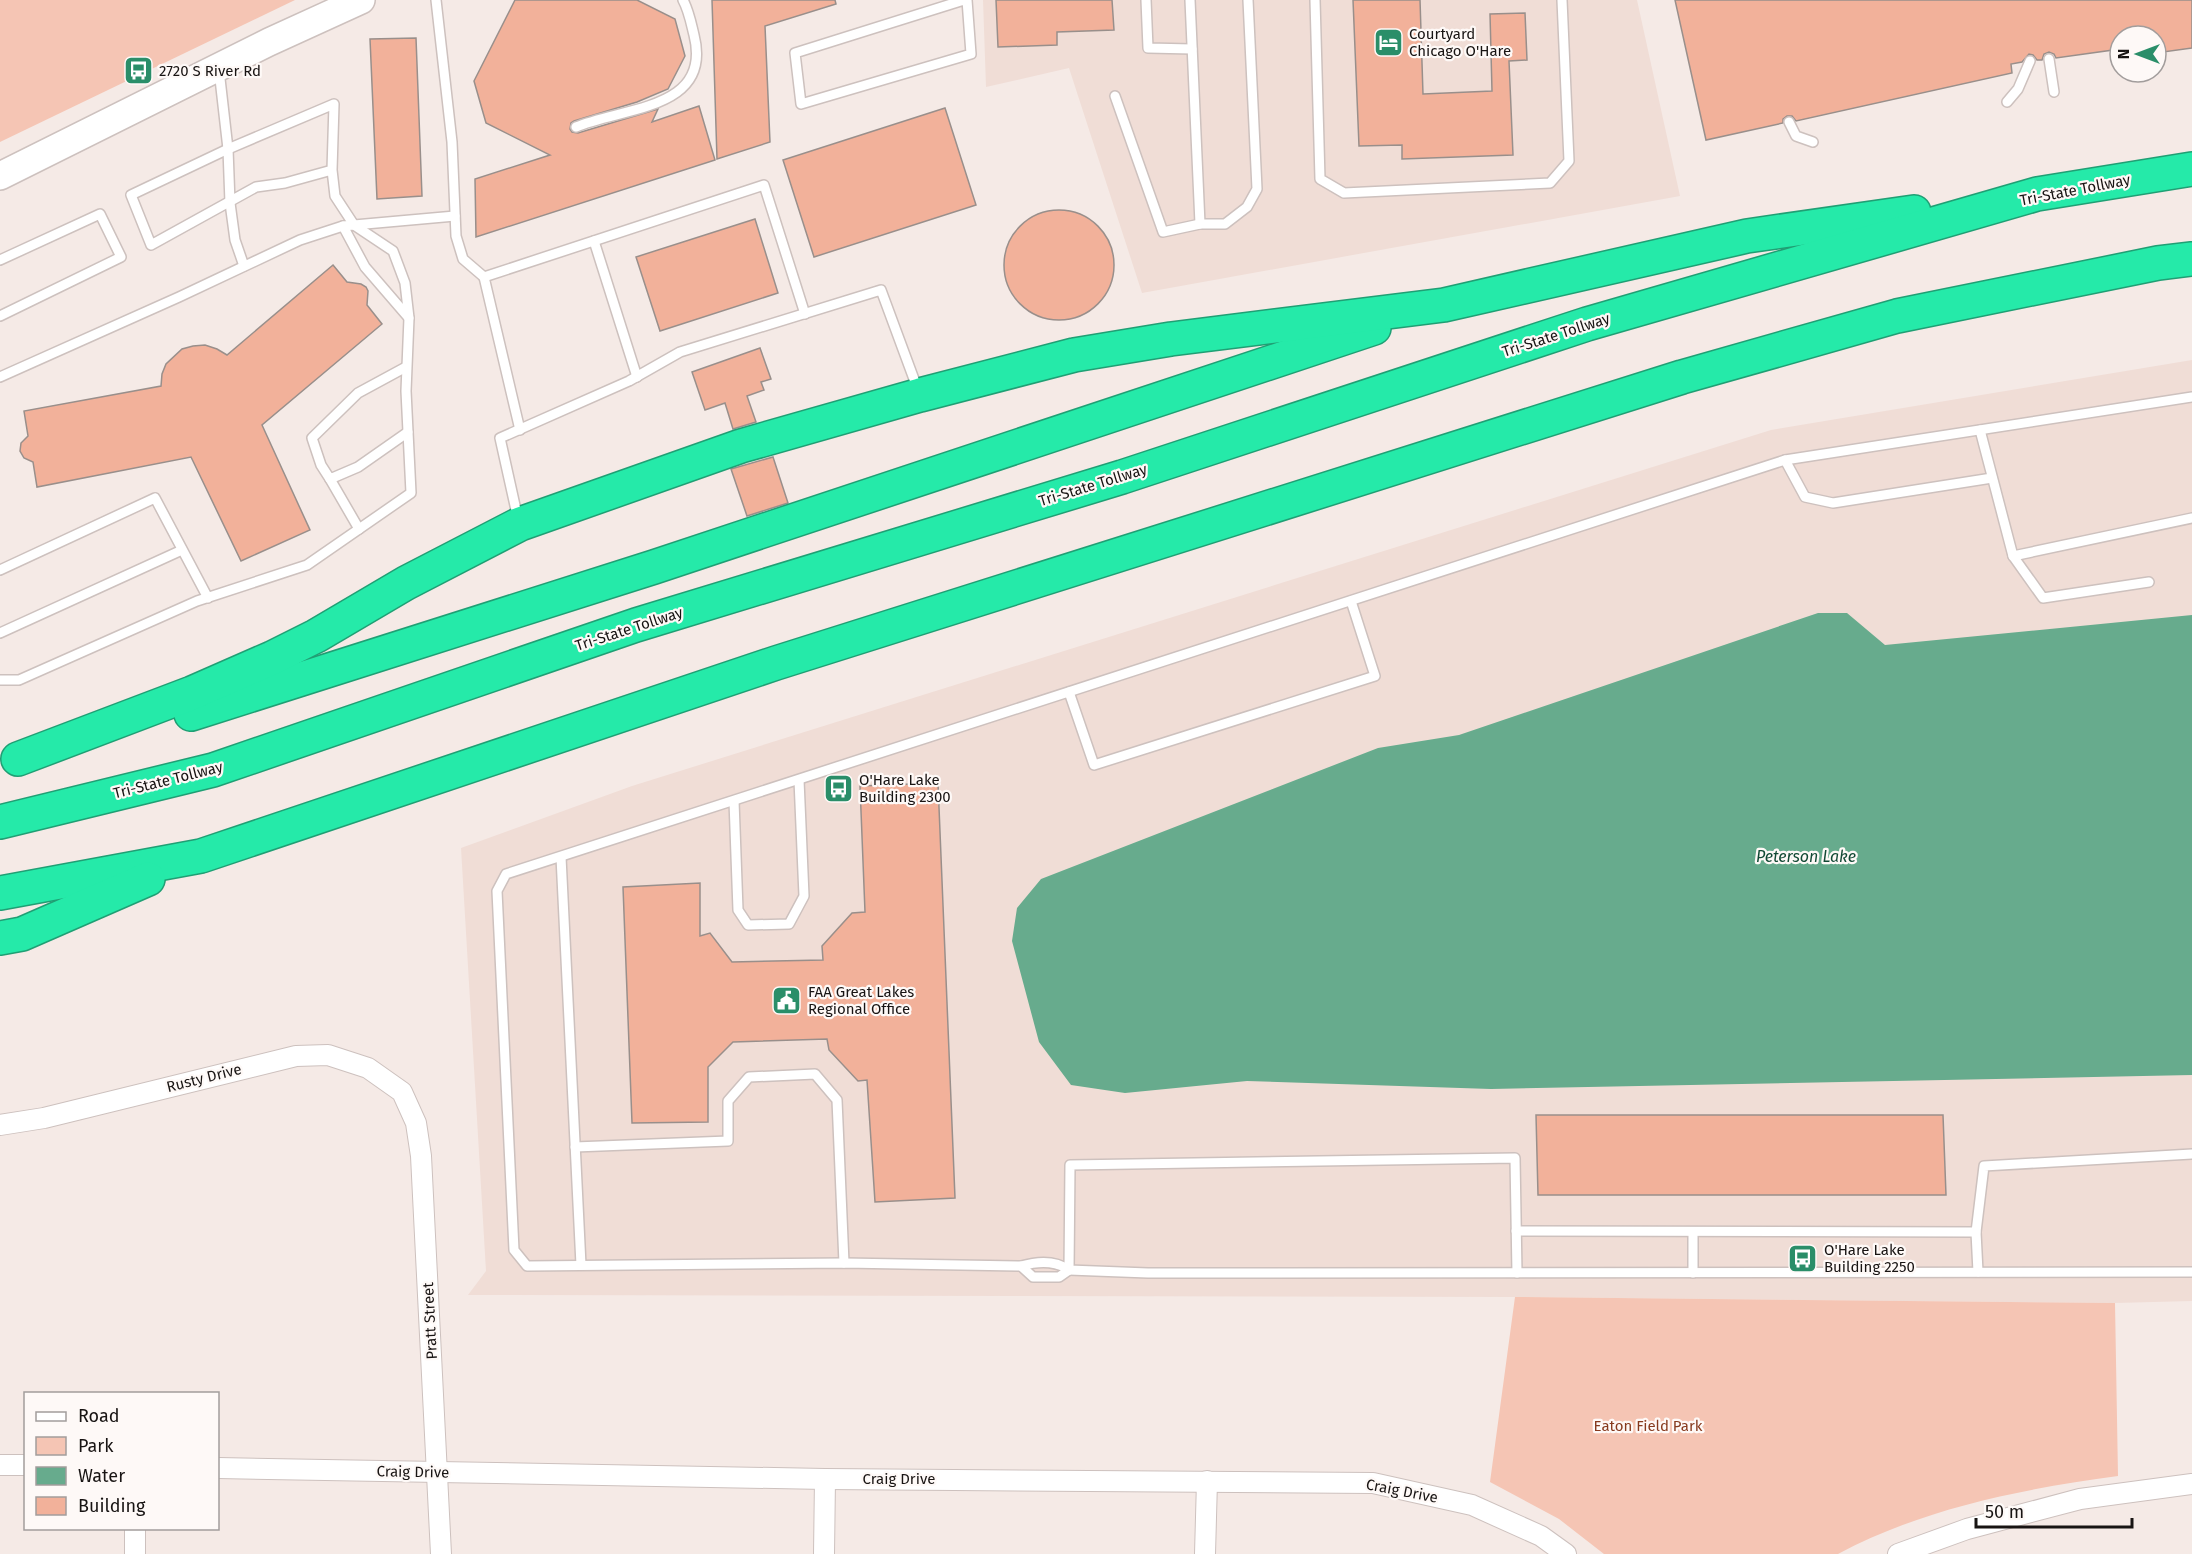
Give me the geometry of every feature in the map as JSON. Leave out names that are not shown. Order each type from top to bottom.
[{"type":"highway","name":"Tri-State Tollway","points":[[0,822],[213,770],[636,625],[1122,477],[1587,324],[2037,194],[2192,169]]},
{"type":"highway","points":[[9,761],[105,741],[643,570],[1444,305],[1747,236],[2037,194]]},
{"type":"highway","points":[[0,938],[22,934],[201,856],[776,663],[1682,377],[1897,316],[2158,263],[2192,259]]},
{"type":"highway","points":[[9,761],[192,693],[272,658],[316,636],[406,583],[520,524],[741,446],[920,395],[1074,355],[1172,339],[1444,305]]},
{"type":"highway","points":[[0,893],[201,856]]},
{"type":"main road","points":[[0,176],[218,67],[361,0]]},
{"type":"street","name":"Rusty Drive","points":[[0,1125],[44,1118],[296,1056],[328,1055],[368,1068],[402,1092]]},
{"type":"street","name":"Pratt Street","points":[[402,1092],[416,1123],[421,1156],[441,1554]]},
{"type":"street","points":[[0,1465],[24,1465]]},
{"type":"street","name":"Craig Drive","points":[[219,1468],[825,1479],[1373,1483],[1472,1505],[1541,1536],[1566,1554]]},
{"type":"street","points":[[824,1554],[825,1479]]},
{"type":"street","points":[[1205,1554],[1207,1481]]},
{"type":"street","points":[[1898,1554],[1967,1529],[2080,1499],[2192,1484]]},
{"type":"street","points":[[135,1530],[135,1554]]},
{"type":"lane","points":[[436,0],[452,142],[456,236],[463,259],[484,277],[520,430]]},
{"type":"lane","points":[[576,128],[658,102],[676,94],[690,82],[697,62],[698,50],[687,9],[682,0]]},
{"type":"lane","points":[[965,0],[971,54],[801,104],[795,53],[965,0]]},
{"type":"lane","points":[[1146,0],[1148,48],[1192,49]]},
{"type":"lane","points":[[1190,0],[1200,224]]},
{"type":"lane","points":[[1115,96],[1164,232],[1200,224],[1225,224],[1247,207],[1257,189],[1248,0]]},
{"type":"lane","points":[[1316,0],[1320,179],[1344,193],[1550,183],[1569,161],[1562,0]]},
{"type":"lane","points":[[2049,59],[2054,92]]},
{"type":"lane","points":[[2007,102],[2018,89],[2030,61]]},
{"type":"lane","points":[[218,67],[228,149],[230,203],[235,240],[244,266]]},
{"type":"lane","points":[[0,680],[19,680],[208,598],[306,565],[411,493],[406,367],[409,318],[405,283],[393,251],[354,225],[335,196],[332,170],[334,104],[228,149],[131,195],[151,245],[256,187],[285,183],[332,170]]},
{"type":"lane","points":[[1789,122],[1796,136],[1813,142]]},
{"type":"lane","points":[[484,277],[764,185],[805,314]]},
{"type":"lane","points":[[0,260],[100,214],[121,257],[0,316]]},
{"type":"lane","points":[[0,377],[300,240],[343,226],[455,216]]},
{"type":"lane","points":[[343,226],[365,267],[409,318]]},
{"type":"lane","points":[[594,241],[637,377]]},
{"type":"lane","points":[[520,524],[500,438],[637,377],[680,352],[881,290],[920,395]]},
{"type":"lane","points":[[358,529],[321,465],[312,438],[358,393],[406,367]]},
{"type":"lane","points":[[2192,397],[1785,460],[506,874],[497,891],[514,1250],[527,1266],[844,1263],[1021,1266],[1034,1263],[1059,1263],[1070,1270],[1148,1273],[2192,1272]]},
{"type":"lane","points":[[1980,430],[2013,556],[2043,598],[2149,582]]},
{"type":"lane","points":[[330,479],[358,467],[408,432]]},
{"type":"lane","points":[[1785,460],[1805,497],[1833,503],[1992,478]]},
{"type":"lane","points":[[0,570],[154,498],[208,598]]},
{"type":"lane","points":[[2013,556],[2192,518]]},
{"type":"lane","points":[[0,633],[182,550]]},
{"type":"lane","points":[[1069,692],[1094,765],[1365,680],[1376,676],[1351,601]]},
{"type":"lane","points":[[734,801],[738,910],[747,925],[789,924],[804,896],[799,780]]},
{"type":"lane","points":[[561,857],[581,1265]]},
{"type":"lane","points":[[575,1147],[728,1142],[728,1101],[748,1077],[815,1074],[837,1100],[844,1263]]},
{"type":"lane","points":[[1978,1272],[1976,1232],[1984,1166],[2192,1154]]},
{"type":"lane","points":[[1070,1270],[1070,1165],[1515,1158],[1517,1273]]},
{"type":"lane","points":[[1516,1232],[1976,1232]]},
{"type":"lane","points":[[1693,1232],[1693,1273]]},
{"type":"lane","points":[[1021,1266],[1033,1277],[1059,1277],[1070,1270]]},
{"type":"shaded area","points":[[983,0],[1637,0],[1680,196],[1142,293],[1069,68],[986,87]]},
{"type":"shaded area","points":[[2192,360],[2192,1301],[2115,1303],[1515,1297],[468,1295],[486,1271],[461,848],[632,786],[1771,430]]},
{"type":"green space","points":[[0,0],[295,0],[0,142]]},
{"type":"green space","name":"Eaton Field Park","points":[[1515,1297],[2115,1303],[2118,1476],[2046,1487],[1974,1503],[1905,1524],[1838,1554],[1604,1554],[1559,1519],[1490,1482]]},
{"type":"water","name":"Peterson Lake","points":[[1818,613],[1847,613],[1885,645],[2192,615],[2192,1075],[1491,1089],[1247,1081],[1125,1093],[1071,1085],[1039,1042],[1012,941],[1017,908],[1041,879],[1378,748],[1459,735]]},
{"type":"building","points":[[515,0],[637,0],[675,19],[685,56],[668,89],[637,102],[574,121],[570,129],[578,133],[658,109],[652,122],[699,106],[715,160],[476,237],[475,179],[550,155],[486,123],[474,81]]},
{"type":"building","points":[[712,0],[835,0],[836,4],[765,26],[770,142],[717,159]]},
{"type":"building","points":[[996,0],[1112,0],[1114,30],[1057,32],[1057,45],[998,47]]},
{"type":"building","name":"Courtyard Chicago O'Hare","points":[[1353,0],[1420,0],[1423,94],[1492,91],[1490,14],[1525,13],[1527,60],[1509,61],[1513,155],[1402,159],[1402,145],[1359,146]]},
{"type":"building","points":[[1675,0],[2192,0],[2192,48],[2168,51],[2168,24],[2108,24],[2108,51],[2056,58],[2049,52],[2044,54],[2042,60],[2037,60],[2029,54],[2022,62],[2011,64],[2012,73],[1796,121],[1792,116],[1787,116],[1783,119],[1783,123],[1706,140]]},
{"type":"building","points":[[416,38],[422,196],[377,199],[370,39]]},
{"type":"building","points":[[945,108],[976,205],[814,257],[783,160]]},
{"type":"building","points":[[1059,210],[1080,214],[1098,226],[1110,244],[1114,265],[1110,286],[1098,304],[1080,316],[1059,320],[1038,316],[1020,304],[1008,286],[1004,265],[1008,244],[1020,226],[1038,214]]},
{"type":"building","points":[[755,219],[778,293],[660,331],[636,257]]},
{"type":"building","points":[[333,265],[347,282],[366,287],[367,305],[382,324],[262,425],[310,530],[241,561],[191,457],[37,487],[33,462],[24,458],[20,451],[21,443],[28,436],[24,411],[161,386],[166,364],[182,349],[205,345],[227,355]]},
{"type":"building","points":[[760,348],[771,379],[761,382],[764,390],[747,396],[756,422],[733,429],[725,403],[705,410],[692,372]]},
{"type":"building","points":[[773,457],[788,503],[747,516],[731,469]]},
{"type":"building","name":"FAA Great Lakes Regional Office","points":[[938,783],[955,1198],[875,1202],[867,1080],[858,1081],[829,1050],[827,1039],[733,1042],[708,1067],[708,1122],[632,1123],[623,887],[700,883],[700,936],[710,933],[732,962],[823,960],[822,946],[852,913],[865,912],[860,786]]},
{"type":"building","points":[[1536,1115],[1943,1115],[1946,1195],[1538,1195]]},
{"type":"place","name":"Courtyard Chicago O'Hare","points":[[1388,43]]},
{"type":"place","name":"2720 S River Rd","points":[[138,71]]},
{"type":"place","name":"O'Hare Lake Building 2300","points":[[838,789]]},
{"type":"place","name":"FAA Great Lakes Regional Office","points":[[787,1001]]},
{"type":"place","name":"O'Hare Lake Building 2250","points":[[1803,1259]]}]
